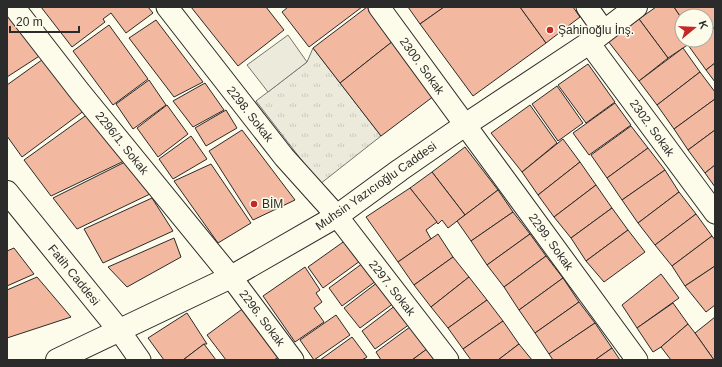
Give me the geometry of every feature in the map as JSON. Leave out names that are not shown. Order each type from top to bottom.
[{"type":"main road","name":"Muhsin Yazıcıoğlu Caddesi","points":[[57,360],[231,276],[337,216],[465,125],[597,37],[636,7]]},
{"type":"main road","name":"Fatih Caddesi","points":[[7,192],[119,330]]},
{"type":"street","name":"2296/1. Sokak","points":[[14,7],[80,92],[231,276]]},
{"type":"street","name":"2298. Sokak","points":[[168,7],[284,158],[337,216]]},
{"type":"street","name":"2300. Sokak","points":[[379,7],[465,125]]},
{"type":"street","name":"2302. Sokak","points":[[587,7],[597,37],[715,213]]},
{"type":"street","name":"2299. Sokak","points":[[465,125],[637,360]]},
{"type":"street","name":"2297. Sokak","points":[[337,216],[448,360]]},
{"type":"street","name":"2296. Sokak","points":[[231,276],[293,360]]},
{"type":"street","name":"Fatih Caddesi","points":[[119,330],[140,360]]},
{"type":"green space","points":[[288,35],[307,62],[268,92],[247,65]]},
{"type":"green space","points":[[313,48],[381,136],[320,184],[256,101],[307,62]]},
{"type":"building","points":[[41,7],[148,7],[153,13],[126,33],[111,13],[103,19],[105,22],[72,47]]},
{"type":"building","points":[[191,7],[266,7],[284,30],[238,66]]},
{"type":"building","points":[[288,7],[362,7],[309,47],[282,12]]},
{"type":"building","points":[[367,7],[393,41],[340,83],[313,48]]},
{"type":"building","points":[[408,7],[444,7],[420,24]]},
{"type":"building","points":[[444,7],[520,7],[546,43],[473,96],[420,24]]},
{"type":"building","name":"Şahinoğlu İnş.","points":[[520,7],[573,7],[580,17],[546,43]]},
{"type":"building","points":[[656,7],[674,7],[674,48],[683,48],[668,58],[639,19]]},
{"type":"building","points":[[674,7],[715,7],[715,27],[714,28],[714,8]]},
{"type":"building","points":[[7,8],[41,55],[7,77]]},
{"type":"building","points":[[639,19],[668,58],[639,81],[608,41]]},
{"type":"building","points":[[156,20],[203,82],[174,97],[129,38]]},
{"type":"building","points":[[109,25],[148,79],[113,105],[73,51]]},
{"type":"building","points":[[715,27],[715,63],[706,70],[690,48],[714,48]]},
{"type":"building","points":[[393,41],[434,96],[381,136],[340,83]]},
{"type":"building","points":[[683,48],[700,72],[657,105],[639,81]]},
{"type":"building","points":[[46,57],[85,110],[22,157],[7,136],[7,85]]},
{"type":"building","points":[[715,63],[715,82],[706,70]]},
{"type":"building","points":[[588,64],[615,102],[586,123],[558,85]]},
{"type":"building","points":[[700,72],[715,92],[715,99],[674,129],[657,105]]},
{"type":"building","points":[[149,80],[166,105],[133,129],[116,104]]},
{"type":"building","points":[[205,83],[224,110],[193,127],[173,101]]},
{"type":"building","points":[[557,86],[583,123],[558,141],[532,104]]},
{"type":"building","points":[[715,99],[715,130],[688,150],[674,129]]},
{"type":"building","points":[[615,103],[631,125],[589,155],[573,133]]},
{"type":"building","points":[[167,105],[188,134],[158,157],[137,128]]},
{"type":"building","points":[[530,105],[557,143],[522,172],[491,133]]},
{"type":"building","points":[[226,110],[237,128],[206,146],[195,128]]},
{"type":"building","points":[[88,114],[124,161],[51,196],[24,160]]},
{"type":"building","points":[[631,126],[648,148],[607,178],[591,155]]},
{"type":"building","points":[[242,130],[295,200],[253,220],[209,151]]},
{"type":"building","points":[[715,130],[715,165],[705,173],[688,150]]},
{"type":"building","points":[[191,136],[207,159],[173,179],[159,159]]},
{"type":"building","points":[[563,139],[580,162],[538,195],[522,172]]},
{"type":"building","points":[[465,147],[498,190],[465,215],[432,172]]},
{"type":"building","points":[[648,148],[665,170],[622,200],[607,178]]},
{"type":"building","points":[[125,162],[150,194],[77,229],[53,198]]},
{"type":"building","points":[[580,162],[596,185],[554,217],[538,195]]},
{"type":"building","points":[[211,164],[251,223],[218,243],[174,181]]},
{"type":"building","points":[[715,165],[715,187],[705,173]]},
{"type":"building","points":[[665,170],[679,192],[638,223],[622,200]]},
{"type":"building","points":[[432,172],[465,215],[448,228],[442,220],[438,224],[410,188]]},
{"type":"building","points":[[596,185],[612,208],[571,238],[554,217]]},
{"type":"building","points":[[410,188],[437,222],[426,230],[431,239],[398,262],[366,217]]},
{"type":"building","points":[[498,190],[513,212],[471,241],[457,221]]},
{"type":"building","points":[[679,192],[696,214],[655,245],[638,223]]},
{"type":"building","points":[[152,198],[173,231],[103,263],[84,229]]},
{"type":"building","points":[[612,208],[628,230],[586,261],[571,238]]},
{"type":"building","points":[[513,212],[530,234],[487,265],[471,241]]},
{"type":"building","points":[[696,214],[712,236],[672,266],[655,245]]},
{"type":"building","points":[[628,230],[645,252],[604,282],[586,261]]},
{"type":"building","points":[[438,234],[453,257],[414,285],[398,262]]},
{"type":"building","points":[[530,234],[546,256],[504,287],[487,265]]},
{"type":"building","points":[[712,236],[715,240],[715,266],[685,286],[672,266]]},
{"type":"building","points":[[174,238],[181,257],[127,287],[108,267]]},
{"type":"building","points":[[346,240],[360,261],[323,288],[308,267]]},
{"type":"building","points":[[14,248],[34,274],[7,286],[7,251]]},
{"type":"building","points":[[546,256],[563,278],[519,310],[504,287]]},
{"type":"building","points":[[453,257],[469,277],[431,307],[414,285]]},
{"type":"building","points":[[363,263],[376,281],[342,306],[329,288]]},
{"type":"building","points":[[715,266],[715,305],[706,312],[685,286]]},
{"type":"building","points":[[305,267],[320,290],[316,293],[322,302],[314,308],[324,322],[295,342],[263,296]]},
{"type":"building","points":[[661,274],[679,298],[637,328],[622,305]]},
{"type":"building","points":[[37,277],[71,317],[7,338],[7,290]]},
{"type":"building","points":[[469,277],[487,300],[448,328],[431,307]]},
{"type":"building","points":[[563,278],[579,302],[535,333],[519,310]]},
{"type":"building","points":[[378,282],[394,303],[360,328],[344,308]]},
{"type":"building","points":[[487,300],[503,321],[463,349],[448,328]]},
{"type":"building","points":[[579,302],[595,323],[549,354],[535,333]]},
{"type":"building","points":[[673,303],[688,324],[653,352],[637,328]]},
{"type":"building","points":[[396,305],[410,324],[375,349],[362,331]]},
{"type":"building","points":[[245,307],[280,356],[274,360],[226,360],[207,335]]},
{"type":"building","points":[[187,313],[207,344],[204,344],[183,360],[164,360],[148,338]]},
{"type":"building","points":[[336,315],[350,335],[314,360],[300,340]]},
{"type":"building","points":[[715,317],[715,360],[714,360],[695,333]]},
{"type":"building","points":[[503,321],[519,344],[498,360],[471,360],[463,349]]},
{"type":"building","points":[[595,323],[612,348],[595,360],[553,360],[549,354]]},
{"type":"building","points":[[414,324],[431,346],[412,360],[381,360],[376,352]]},
{"type":"building","points":[[688,324],[714,360],[671,360],[661,347]]},
{"type":"building","points":[[352,337],[367,357],[362,360],[320,360]]},
{"type":"building","points":[[204,344],[216,360],[183,360]]},
{"type":"building","points":[[519,344],[532,360],[498,360]]},
{"type":"building","points":[[431,346],[441,360],[412,360]]},
{"type":"building","points":[[612,348],[620,360],[595,360]]},
{"type":"place","name":"Şahinoğlu İnş.","points":[[550,30]]},
{"type":"place","name":"BİM","points":[[254,204]]}]
